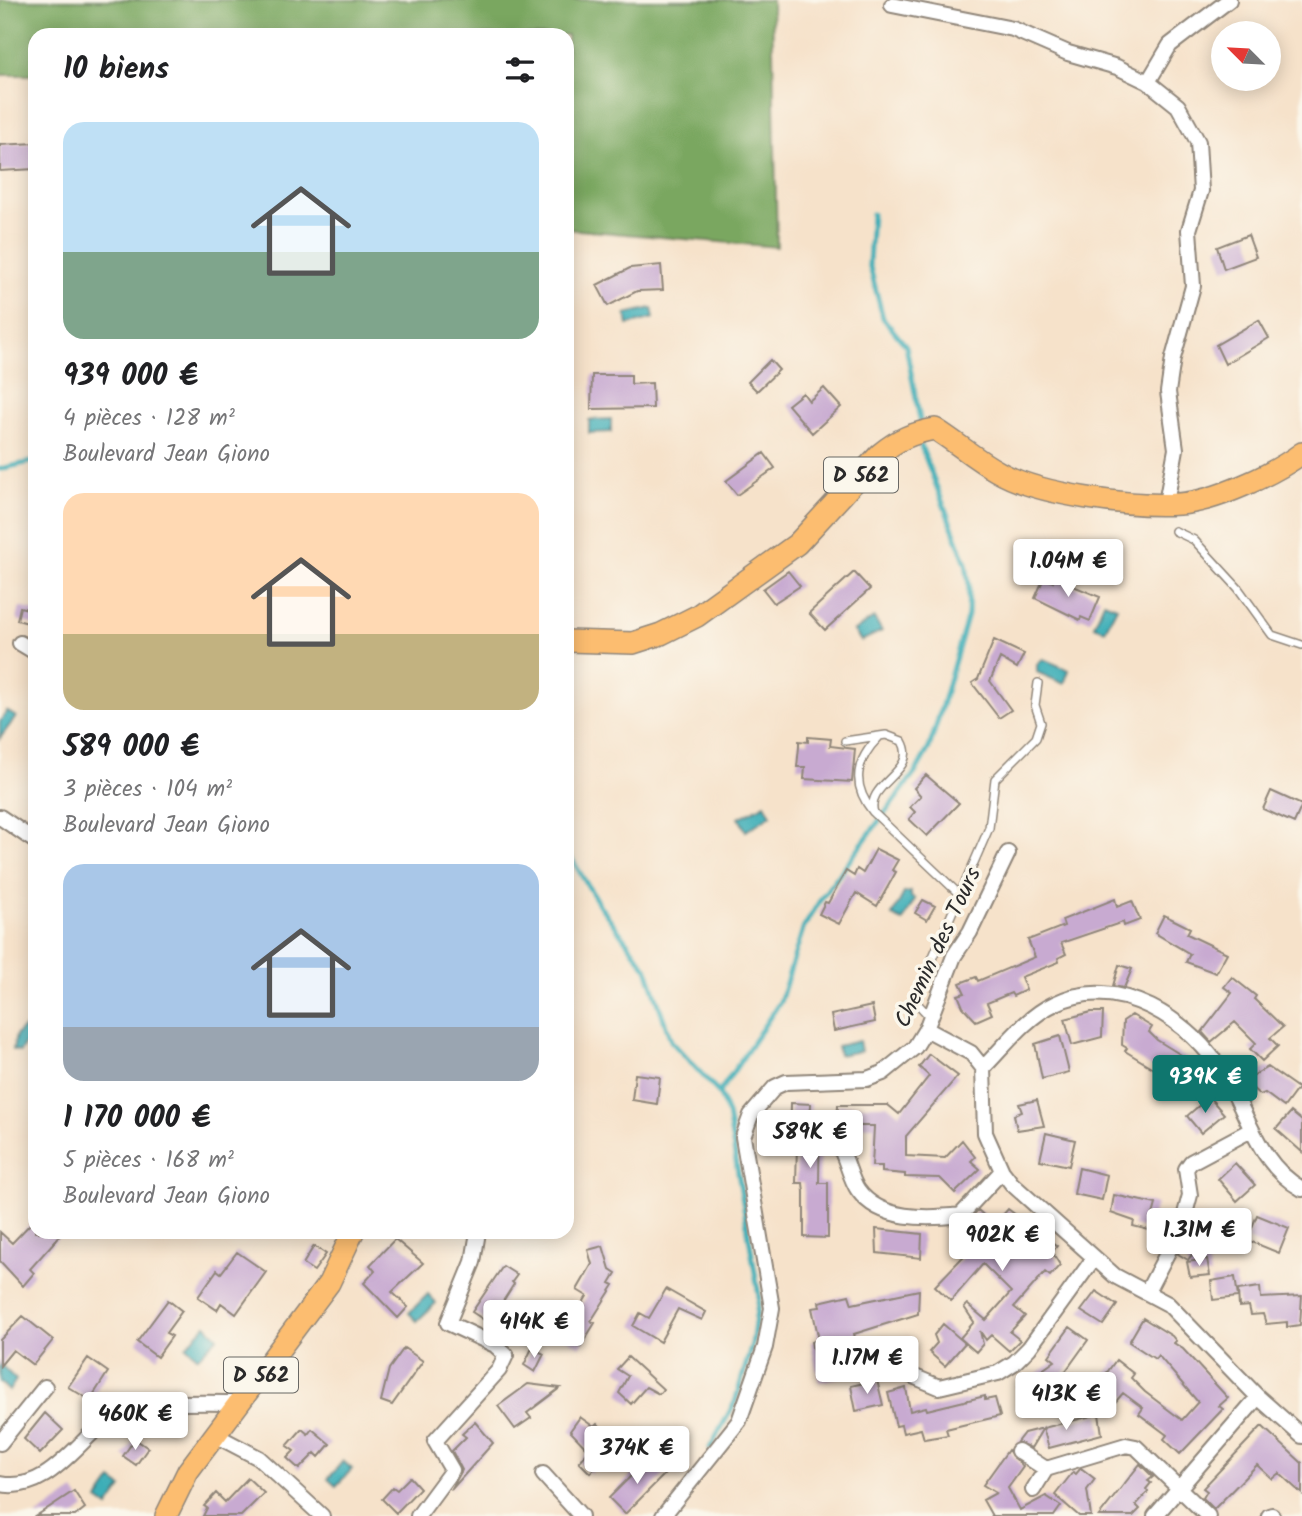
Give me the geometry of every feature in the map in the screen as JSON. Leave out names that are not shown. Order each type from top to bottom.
[{"type":"main road","name":"D 562","points":[[574,640],[634,643],[662,634],[697,616],[797,544],[880,453],[896,440],[914,433],[935,429],[998,472],[1036,488],[1128,501],[1166,503],[1210,499],[1302,453]]},
{"type":"main road","name":"D 562","points":[[166,1516],[188,1471],[217,1436],[329,1283],[350,1239]]},
{"type":"street","points":[[1148,82],[1170,45],[1229,0]]},
{"type":"street","points":[[892,5],[1013,29],[1068,53],[1117,67],[1148,82],[1178,106],[1198,142],[1201,191],[1189,230],[1193,286],[1172,358],[1168,392],[1176,449],[1166,503]]},
{"type":"street","points":[[20,643],[28,648]]},
{"type":"street","points":[[0,817],[28,836]]},
{"type":"street","name":"Chemin des Tours","points":[[663,1516],[705,1467],[739,1421],[765,1347],[772,1308],[745,1156],[745,1125],[775,1087],[799,1079],[849,1082],[883,1073],[915,1047],[928,1023],[954,956],[970,932],[1008,853]]},
{"type":"street","points":[[982,1069],[1033,1017],[1052,1004],[1068,998],[1111,992],[1159,1010],[1206,1049],[1225,1076],[1251,1130],[1273,1165],[1302,1189]]},
{"type":"street","points":[[928,1023],[971,1053],[982,1069],[985,1133],[1002,1171],[1115,1276],[1168,1304],[1258,1397],[1302,1436]]},
{"type":"street","points":[[1147,1292],[1187,1210],[1190,1195],[1186,1170],[1191,1163],[1251,1130]]},
{"type":"street","points":[[843,1154],[857,1189],[875,1207],[919,1216],[961,1214],[1002,1171]]},
{"type":"street","points":[[418,1516],[452,1470],[435,1441],[499,1370],[506,1356],[495,1345],[448,1323],[473,1262],[477,1239]]},
{"type":"street","points":[[860,1354],[939,1387],[998,1373],[1014,1363],[1029,1348],[1094,1258]]},
{"type":"street","points":[[0,1443],[45,1387]]},
{"type":"street","points":[[1155,1516],[1258,1397]]},
{"type":"street","points":[[0,1484],[9,1486],[40,1477],[57,1467],[96,1431],[126,1409],[240,1403]]},
{"type":"street","points":[[217,1436],[260,1458],[322,1516]]},
{"type":"street","points":[[1033,1490],[1046,1469],[1125,1445],[1136,1447],[1208,1516]]},
{"type":"street","points":[[1018,1451],[1046,1469]]},
{"type":"street","points":[[543,1474],[581,1516]]},
{"type":"lane","points":[[1175,531],[1194,540],[1238,588],[1272,635],[1302,645]]},
{"type":"lane","points":[[928,1023],[916,1002],[918,991],[958,893],[989,828],[995,779],[1036,738],[1041,723],[1035,705],[1038,683]]},
{"type":"lane","points":[[879,736],[864,755],[857,778],[860,793],[874,813],[958,893]]},
{"type":"lane","points":[[845,741],[879,736],[902,741],[906,757],[902,766],[873,800],[874,813]]},
{"type":"green space","points":[[0,0],[772,0],[777,247],[574,230],[574,28],[28,28],[28,75],[0,75]]},
{"type":"water","points":[[652,308],[654,318],[628,325],[626,314]]},
{"type":"water","points":[[611,419],[611,432],[589,433],[589,420]]},
{"type":"water","points":[[1104,602],[1117,607],[1105,630],[1094,626]]},
{"type":"water","points":[[874,618],[882,631],[861,641],[854,631]]},
{"type":"water","points":[[1043,659],[1069,670],[1064,684],[1037,672],[1037,664]]},
{"type":"water","points":[[7,711],[16,717],[0,738],[0,722]]},
{"type":"water","points":[[765,804],[771,815],[746,831],[739,818]]},
{"type":"water","points":[[911,892],[911,897],[915,899],[903,921],[892,916],[904,893]]},
{"type":"water","points":[[24,1028],[28,1030],[28,1039],[20,1052],[13,1050],[16,1035]]},
{"type":"water","points":[[859,1041],[861,1051],[839,1055],[837,1046]]},
{"type":"water","points":[[428,1294],[436,1303],[417,1321],[409,1313]]},
{"type":"water","points":[[206,1325],[218,1337],[198,1357],[186,1346]]},
{"type":"water","points":[[0,1364],[16,1380],[9,1391],[0,1382]]},
{"type":"water","points":[[343,1461],[352,1469],[336,1486],[328,1479]]},
{"type":"water","points":[[112,1480],[122,1487],[108,1507],[98,1500]]},
{"type":"building","points":[[28,143],[28,169],[0,171],[0,145]]},
{"type":"building","points":[[1248,235],[1256,257],[1224,269],[1217,247]]},
{"type":"building","points":[[661,265],[663,290],[637,291],[608,306],[597,285],[630,268]]},
{"type":"building","points":[[1259,320],[1269,338],[1225,364],[1216,345]]},
{"type":"building","points":[[770,360],[779,370],[757,391],[748,382]]},
{"type":"building","points":[[592,375],[631,375],[631,384],[652,383],[653,408],[591,409]]},
{"type":"building","points":[[824,388],[841,407],[812,433],[788,405],[803,393],[809,401]]},
{"type":"building","points":[[764,453],[775,468],[737,495],[726,481]]},
{"type":"building","points":[[788,571],[800,586],[774,603],[763,589]]},
{"type":"building","points":[[854,572],[870,589],[825,630],[809,613]]},
{"type":"building","points":[[1044,578],[1053,582],[1054,578],[1100,597],[1090,621],[1081,617],[1080,620],[1035,598]]},
{"type":"building","points":[[20,607],[28,609],[28,623],[17,620]]},
{"type":"building","points":[[994,640],[1024,654],[1017,668],[1000,658],[990,681],[1011,710],[999,718],[972,683],[978,679]]},
{"type":"building","points":[[808,737],[831,739],[830,746],[855,749],[852,782],[804,779],[805,767],[797,767],[799,741],[808,742]]},
{"type":"building","points":[[926,775],[959,803],[927,836],[909,819],[915,812],[910,807],[921,796],[914,788]]},
{"type":"building","points":[[1271,791],[1302,805],[1294,823],[1263,809]]},
{"type":"building","points":[[876,849],[898,860],[892,870],[896,872],[877,906],[856,893],[839,924],[819,914],[846,871],[854,876],[857,869],[863,873]]},
{"type":"building","points":[[1115,899],[1117,907],[1132,901],[1140,920],[1124,926],[1123,922],[1061,943],[1066,954],[1058,958],[1059,962],[1021,977],[1026,990],[987,1003],[992,1014],[976,1021],[963,1007],[958,995],[965,993],[960,983],[976,977],[978,981],[1035,957],[1028,940],[1064,926],[1062,920]]},
{"type":"building","points":[[923,900],[935,906],[927,920],[915,913]]},
{"type":"building","points":[[1164,915],[1190,928],[1187,934],[1227,953],[1216,973],[1186,962],[1190,954],[1155,933]]},
{"type":"building","points":[[1119,965],[1132,969],[1124,988],[1113,986]]},
{"type":"building","points":[[1232,977],[1256,996],[1254,999],[1283,1027],[1270,1038],[1278,1046],[1262,1061],[1250,1049],[1256,1043],[1235,1022],[1211,1042],[1202,1032],[1232,993],[1224,987]]},
{"type":"building","points":[[872,1006],[875,1022],[834,1031],[831,1015]]},
{"type":"building","points":[[1091,1012],[1103,1012],[1102,1037],[1072,1045],[1065,1019]]},
{"type":"building","points":[[1132,1015],[1152,1027],[1149,1032],[1157,1040],[1199,1066],[1190,1080],[1179,1074],[1171,1087],[1157,1079],[1161,1073],[1125,1051],[1127,1048],[1122,1045],[1123,1021]]},
{"type":"building","points":[[1060,1036],[1069,1072],[1042,1079],[1035,1044]]},
{"type":"building","points":[[929,1054],[958,1076],[906,1136],[906,1156],[945,1158],[962,1140],[975,1157],[971,1161],[980,1169],[955,1193],[940,1178],[905,1177],[905,1174],[882,1172],[882,1166],[872,1166],[874,1126],[837,1126],[838,1105],[888,1105],[899,1114],[929,1076],[919,1067]]},
{"type":"building","points":[[1268,1067],[1298,1088],[1284,1107],[1265,1093],[1260,1095],[1244,1081]]},
{"type":"building","points":[[635,1074],[660,1077],[657,1104],[632,1100]]},
{"type":"building","points":[[1209,1097],[1224,1114],[1201,1133],[1187,1116]]},
{"type":"building","points":[[1037,1100],[1044,1126],[1017,1130],[1014,1115],[1022,1112],[1019,1104]]},
{"type":"building","points":[[791,1103],[811,1104],[810,1119],[820,1118],[819,1183],[828,1183],[828,1238],[804,1237],[803,1183],[796,1183],[797,1145],[790,1145]]},
{"type":"building","points":[[1291,1112],[1302,1121],[1302,1152],[1276,1129]]},
{"type":"building","points":[[1046,1133],[1075,1140],[1069,1166],[1040,1160]]},
{"type":"building","points":[[1235,1163],[1255,1185],[1237,1201],[1218,1179]]},
{"type":"building","points":[[1079,1168],[1107,1175],[1102,1200],[1074,1194]]},
{"type":"building","points":[[1114,1195],[1156,1204],[1149,1230],[1133,1226],[1134,1221],[1111,1213]]},
{"type":"building","points":[[1008,1209],[1057,1246],[1052,1252],[1060,1265],[1050,1276],[1045,1272],[1014,1307],[1025,1316],[1010,1332],[1020,1340],[1009,1351],[991,1335],[986,1340],[980,1331],[983,1344],[976,1352],[960,1338],[974,1322],[964,1307],[967,1304],[986,1320],[1011,1292],[983,1264],[951,1301],[935,1286],[983,1236],[968,1221],[978,1210],[994,1225]]},
{"type":"building","points":[[1257,1215],[1289,1228],[1279,1253],[1247,1240]]},
{"type":"building","points":[[28,1226],[28,1239],[57,1239],[30,1269],[34,1273],[23,1286],[0,1261],[0,1232],[12,1243]]},
{"type":"building","points":[[876,1229],[922,1234],[921,1258],[877,1253]]},
{"type":"building","points":[[1188,1235],[1201,1242],[1188,1260],[1178,1254]]},
{"type":"building","points":[[395,1239],[423,1263],[392,1292],[408,1307],[398,1318],[364,1283],[375,1271],[370,1265]]},
{"type":"building","points":[[314,1246],[326,1254],[314,1271],[303,1264]]},
{"type":"building","points":[[603,1246],[610,1269],[616,1273],[610,1283],[614,1285],[591,1321],[595,1323],[580,1347],[563,1336],[587,1296],[577,1290],[592,1264],[588,1250]]},
{"type":"building","points":[[237,1252],[266,1272],[236,1314],[221,1303],[217,1310],[198,1297],[217,1270],[221,1273]]},
{"type":"building","points":[[1207,1259],[1210,1275],[1190,1277],[1187,1262]]},
{"type":"building","points":[[503,1266],[517,1275],[489,1323],[472,1312]]},
{"type":"building","points":[[1235,1277],[1238,1297],[1213,1300],[1211,1281]]},
{"type":"building","points":[[1260,1287],[1261,1298],[1302,1296],[1300,1325],[1287,1327],[1287,1322],[1266,1324],[1263,1314],[1251,1315],[1249,1306],[1239,1307],[1238,1290]]},
{"type":"building","points":[[666,1289],[706,1312],[702,1320],[678,1309],[660,1342],[633,1326],[640,1313],[649,1318]]},
{"type":"building","points":[[919,1290],[918,1314],[854,1334],[857,1345],[844,1352],[850,1375],[819,1382],[811,1342],[819,1340],[812,1308],[820,1307],[819,1302],[849,1295],[852,1304]]},
{"type":"building","points":[[1096,1291],[1117,1305],[1103,1325],[1081,1311]]},
{"type":"building","points":[[168,1300],[182,1311],[166,1333],[172,1336],[157,1357],[137,1342]]},
{"type":"building","points":[[23,1316],[53,1340],[33,1365],[13,1350],[0,1366],[0,1340]]},
{"type":"building","points":[[1143,1318],[1172,1336],[1176,1341],[1174,1343],[1183,1349],[1228,1398],[1219,1406],[1223,1409],[1180,1454],[1164,1439],[1167,1435],[1139,1414],[1143,1408],[1123,1393],[1113,1405],[1093,1392],[1116,1360],[1134,1374],[1131,1378],[1145,1392],[1182,1420],[1198,1402],[1158,1355],[1155,1359],[1129,1342]]},
{"type":"building","points":[[943,1324],[965,1343],[945,1366],[929,1352],[937,1343],[934,1335]]},
{"type":"building","points":[[1070,1327],[1088,1340],[1055,1386],[1057,1389],[1028,1403],[1018,1387],[1055,1361],[1049,1356]]},
{"type":"building","points":[[404,1348],[423,1361],[392,1405],[381,1401],[389,1369]]},
{"type":"building","points":[[532,1348],[544,1354],[535,1372],[524,1365]]},
{"type":"building","points":[[628,1357],[663,1389],[659,1394],[646,1387],[631,1404],[619,1393],[628,1376],[617,1369]]},
{"type":"building","points":[[88,1358],[108,1372],[90,1400],[68,1387]]},
{"type":"building","points":[[877,1380],[883,1405],[856,1411],[851,1386]]},
{"type":"building","points":[[528,1384],[560,1388],[527,1413],[531,1418],[515,1429],[498,1406]]},
{"type":"building","points":[[906,1388],[910,1411],[926,1407],[927,1410],[985,1396],[985,1400],[995,1398],[1000,1416],[946,1429],[948,1435],[924,1439],[921,1429],[903,1433],[901,1425],[896,1426],[888,1393]]},
{"type":"building","points":[[45,1413],[63,1430],[40,1454],[24,1439]]},
{"type":"building","points":[[1099,1414],[1102,1434],[1049,1448],[1043,1428]]},
{"type":"building","points":[[580,1417],[594,1427],[597,1424],[617,1444],[590,1473],[579,1462],[589,1451],[570,1431]]},
{"type":"building","points":[[475,1422],[493,1443],[451,1490],[462,1470],[452,1451],[466,1437],[462,1434]]},
{"type":"building","points":[[1262,1426],[1302,1463],[1302,1494],[1279,1473],[1272,1479],[1257,1465],[1214,1509],[1203,1498],[1207,1491],[1203,1488]]},
{"type":"building","points":[[1043,1428],[1031,1448],[1017,1442],[1024,1433]]},
{"type":"building","points":[[302,1429],[308,1434],[312,1429],[330,1444],[319,1457],[315,1453],[299,1469],[287,1458],[294,1451],[287,1446]]},
{"type":"building","points":[[135,1439],[148,1448],[136,1465],[123,1456]]},
{"type":"building","points":[[1008,1450],[1023,1467],[1008,1488],[1020,1510],[1046,1496],[1061,1506],[1054,1516],[992,1516],[983,1500],[996,1493],[983,1485]]},
{"type":"building","points":[[648,1459],[664,1475],[625,1514],[609,1498]]},
{"type":"building","points":[[1140,1464],[1153,1477],[1148,1481],[1151,1483],[1146,1489],[1148,1492],[1136,1505],[1140,1509],[1133,1516],[1099,1516]]},
{"type":"building","points":[[1081,1468],[1095,1479],[1087,1490],[1091,1516],[1079,1516],[1055,1495],[1073,1472],[1076,1474]]},
{"type":"building","points":[[410,1477],[420,1488],[396,1513],[382,1499],[393,1487],[397,1490]]},
{"type":"building","points":[[248,1478],[264,1493],[241,1516],[203,1516],[207,1508],[204,1506],[216,1493],[225,1502]]},
{"type":"building","points":[[74,1491],[85,1508],[75,1516],[36,1516]]},
{"type":"waterway","points":[[872,214],[869,263],[883,318],[906,346],[920,420]]},
{"type":"waterway","points":[[719,1093],[780,1002],[803,929],[822,897],[915,773],[929,748],[936,726],[968,615],[969,585],[966,563],[921,446]]},
{"type":"waterway","points":[[0,469],[28,463]]},
{"type":"waterway","points":[[574,863],[600,906],[647,969],[671,1041],[719,1093],[728,1114],[759,1296],[752,1344],[735,1402],[710,1448]]}]
